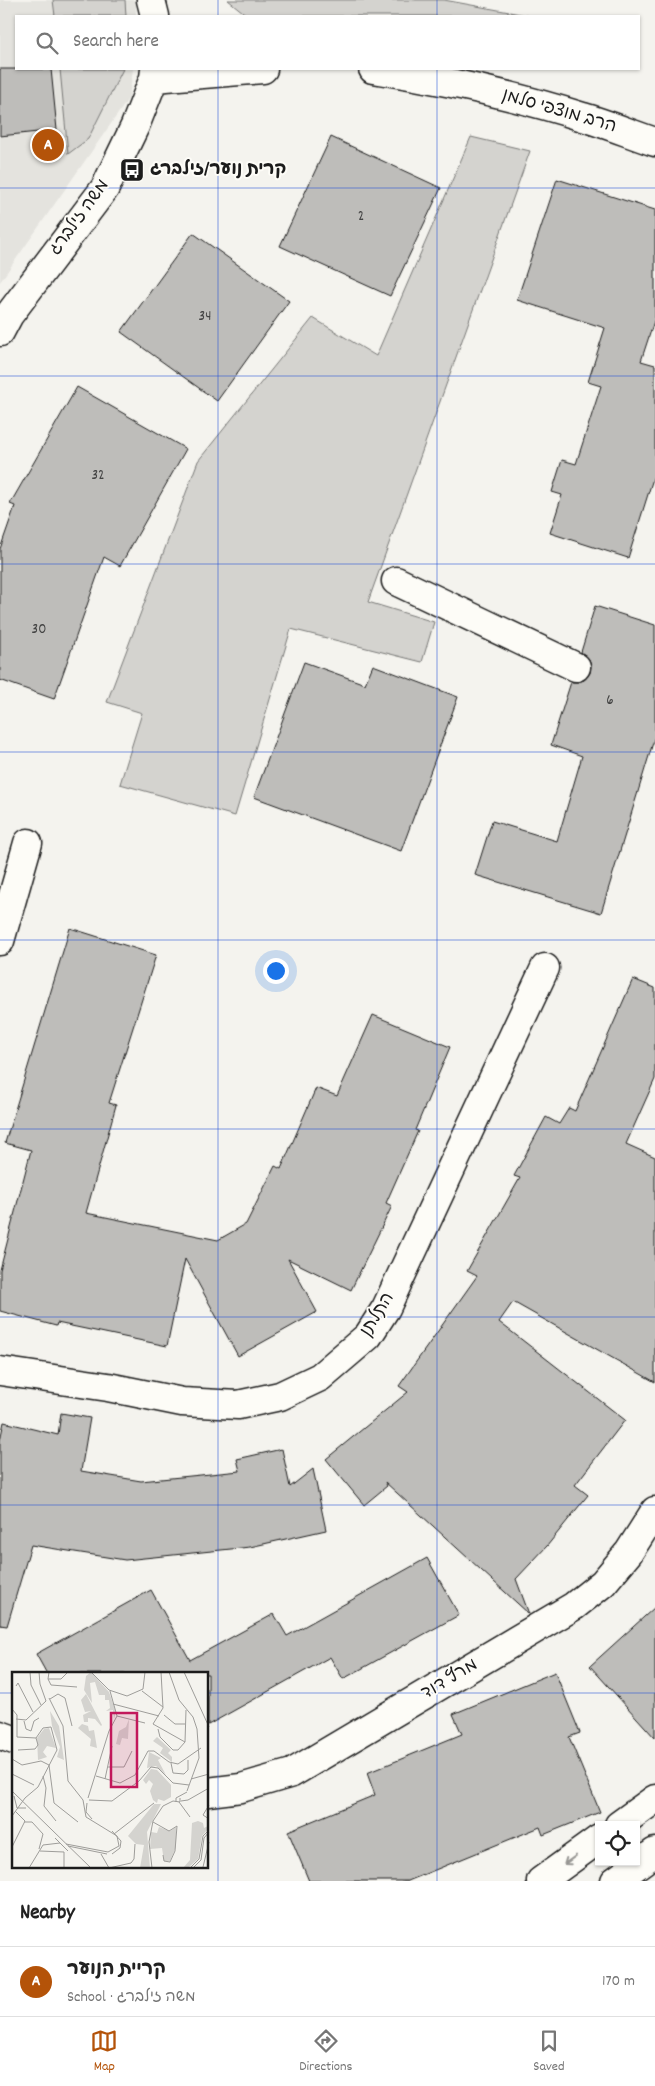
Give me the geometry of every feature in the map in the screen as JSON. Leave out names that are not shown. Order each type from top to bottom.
[{"type":"street","points":[[151,0],[155,15]]},
{"type":"street","points":[[154,73],[236,70]]},
{"type":"street","name":"הרב מוצפי סלמן","points":[[380,70],[432,78],[515,98],[582,116],[655,142]]},
{"type":"street","name":"משה זילברג","points":[[0,332],[9,315],[105,188],[136,126],[154,73]]},
{"type":"street","points":[[396,581],[576,667]]},
{"type":"street","points":[[0,941],[28,843]]},
{"type":"street","name":"התלתן","points":[[0,1370],[108,1387],[182,1402],[238,1405],[280,1396],[320,1377],[368,1336],[386,1308],[545,968]]},
{"type":"street","name":"מרץ דוד","points":[[209,1792],[241,1788],[292,1773],[574,1606],[603,1583],[629,1552],[655,1511]]},
{"type":"street","points":[[0,1735],[12,1739]]},
{"type":"street","points":[[625,1821],[655,1799]]},
{"type":"street","points":[[541,1881],[595,1842]]},
{"type":"street","points":[[615,1881],[655,1852]]},
{"type":"shaded area","points":[[0,0],[136,0],[136,15],[15,15],[15,70],[133,70],[129,98],[0,282]]},
{"type":"shaded area","points":[[53,0],[125,0],[126,15],[55,15]]},
{"type":"shaded area","points":[[228,0],[444,0],[526,15],[247,15]]},
{"type":"shaded area","points":[[60,70],[122,70],[88,139],[68,154]]},
{"type":"shaded area","points":[[471,137],[530,151],[368,602],[434,622],[422,662],[291,629],[235,816],[120,784],[142,713],[107,702],[198,461],[313,318],[376,356]]},
{"type":"building","points":[[0,69],[51,70],[57,130],[0,136]]},
{"type":"building","points":[[331,137],[441,188],[390,296],[280,246]]},
{"type":"building","points":[[557,179],[655,210],[655,318],[641,361],[655,365],[655,472],[628,558],[550,533],[562,495],[552,492],[562,460],[576,464],[601,386],[588,382],[605,328],[517,300]]},
{"type":"building","points":[[193,233],[289,301],[217,401],[121,332]]},
{"type":"building","points":[[77,387],[186,449],[120,566],[104,557],[54,699],[0,680],[0,549],[15,506],[10,504]]},
{"type":"building","points":[[595,606],[655,625],[655,736],[601,913],[475,875],[492,821],[557,841],[582,756],[551,745],[571,682],[584,680],[590,673],[591,665],[589,659],[581,652]]},
{"type":"building","points":[[304,662],[365,684],[373,665],[458,697],[401,851],[254,797]]},
{"type":"building","points":[[70,928],[156,955],[109,1103],[116,1105],[86,1213],[218,1240],[246,1224],[275,1166],[281,1169],[316,1088],[337,1096],[373,1015],[450,1047],[415,1130],[418,1131],[386,1203],[392,1206],[351,1290],[288,1259],[317,1312],[238,1356],[185,1259],[167,1346],[57,1323],[56,1326],[0,1311],[0,1270],[31,1150],[5,1143]]},
{"type":"building","points":[[633,979],[655,988],[655,1079],[626,1144],[655,1157],[655,1382],[513,1302],[499,1322],[625,1420],[575,1485],[588,1495],[547,1546],[516,1579],[529,1614],[385,1482],[387,1486],[364,1505],[326,1459],[408,1392],[399,1386],[477,1276],[467,1271],[520,1178],[514,1176],[546,1117],[559,1124],[569,1108],[575,1111]]},
{"type":"building","points":[[61,1413],[90,1418],[81,1471],[141,1481],[240,1471],[237,1459],[282,1449],[290,1487],[313,1469],[326,1530],[250,1547],[125,1560],[31,1545],[7,1626],[0,1625],[0,1440],[4,1422],[58,1435]]},
{"type":"building","points":[[427,1558],[459,1615],[343,1679],[330,1657],[209,1724],[209,1672],[46,1672],[36,1654],[151,1590],[190,1660],[274,1614],[287,1636]]},
{"type":"building","points":[[655,1607],[655,1738],[590,1666]]},
{"type":"building","points":[[555,1672],[580,1733],[569,1737],[600,1812],[543,1835],[540,1827],[408,1881],[309,1881],[288,1831],[375,1795],[367,1773],[462,1734],[453,1714]]},
{"type":"place","name":"קריית הנוער","points":[[48,145]]},
{"type":"place","name":"קרית נוער/זילברג","points":[[132,170]]}]
